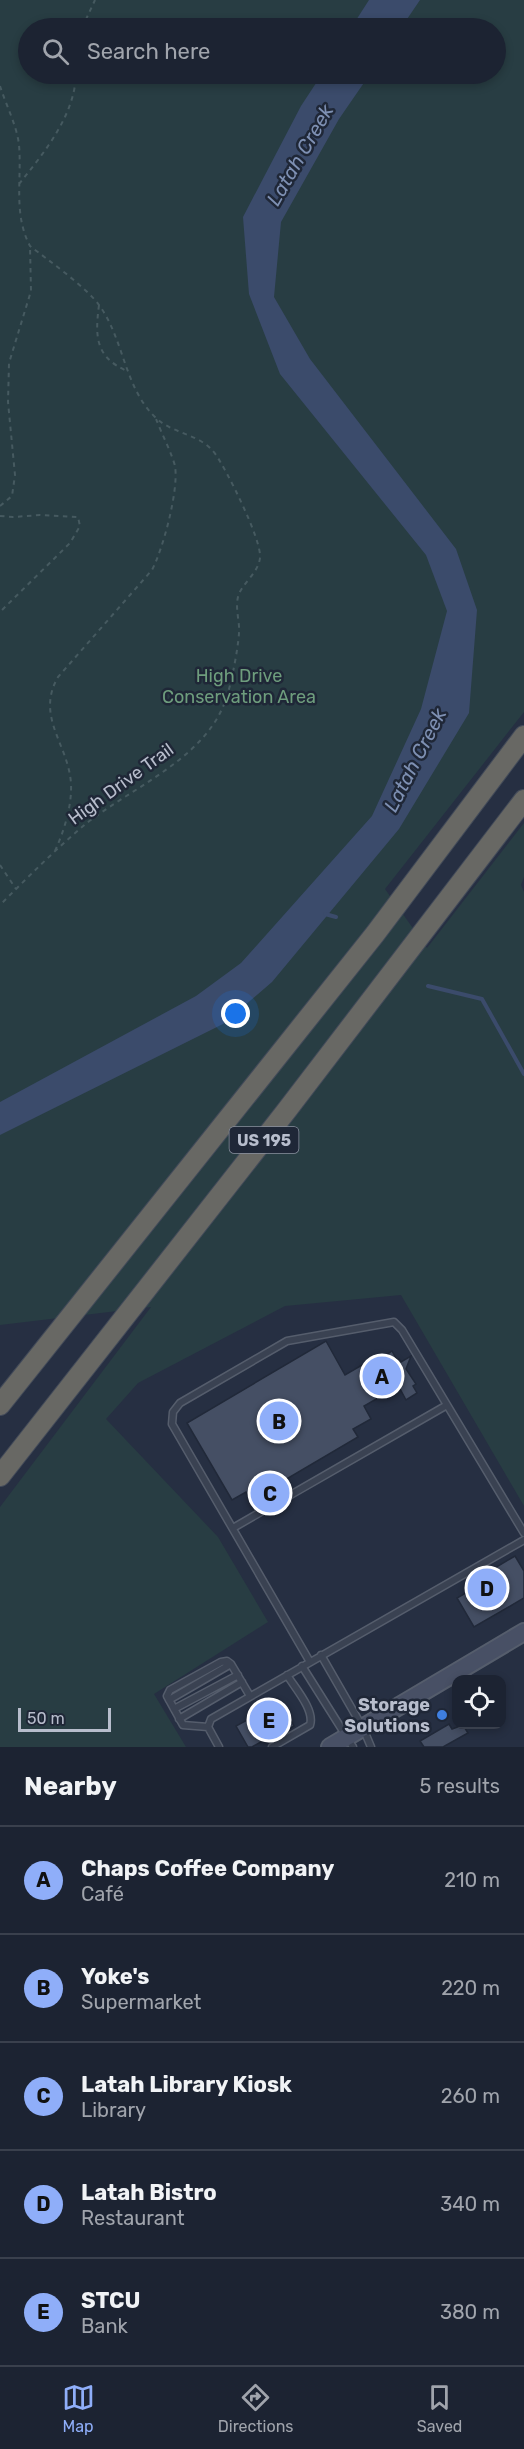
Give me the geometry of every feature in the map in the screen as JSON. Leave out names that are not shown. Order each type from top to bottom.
[{"type":"highway","name":"US 195","points":[[0,1405],[375,934],[524,736]]},
{"type":"highway","name":"US 195","points":[[0,1476],[287,1110],[524,800]]},
{"type":"main road","points":[[330,1747],[350,1742],[363,1728],[524,1632]]},
{"type":"lane","points":[[310,1662],[172,1424],[173,1412],[180,1403],[287,1341],[394,1322],[402,1330],[524,1533]]},
{"type":"lane","points":[[232,1528],[447,1404]]},
{"type":"lane","points":[[219,1747],[208,1727],[211,1719],[524,1540]]},
{"type":"lane","points":[[321,1655],[363,1728],[371,1747]]},
{"type":"lane","points":[[208,1727],[183,1725],[167,1696],[170,1690],[221,1662],[227,1661],[250,1696]]},
{"type":"lane","points":[[302,1666],[350,1742]]},
{"type":"lane","points":[[174,1709],[238,1675]]},
{"type":"lane","points":[[272,1747],[310,1725],[310,1713],[287,1675]]},
{"type":"lane","points":[[179,1719],[242,1682]]},
{"type":"path","points":[[86,18],[94,0]]},
{"type":"path","points":[[19,184],[49,147],[76,84]]},
{"type":"path","points":[[0,86],[18,142],[21,223],[30,246],[31,291],[9,363],[8,402],[15,475],[12,496],[0,506]]},
{"type":"path","name":"High Drive Trail","points":[[0,905],[82,827],[131,791],[165,771],[199,742],[219,715],[227,696],[239,633],[238,596],[252,577],[260,559],[258,544],[243,509],[230,479],[215,454],[200,439],[175,430],[156,418],[143,402],[127,371],[117,341],[99,304],[30,246]]},
{"type":"path","points":[[99,304],[96,323],[98,342],[103,355],[115,366],[127,371]]},
{"type":"path","points":[[54,854],[63,835],[71,783],[65,754],[52,725],[51,689],[58,677],[152,570],[161,552],[174,489],[175,466],[156,418]]},
{"type":"path","points":[[0,516],[40,514],[78,517],[80,526],[70,543],[0,612]]},
{"type":"path","points":[[0,865],[16,889]]},
{"type":"green space","name":"High Drive Conservation Area","points":[[0,0],[524,0],[524,712],[385,889],[427,948],[524,823],[524,877],[521,885],[524,892],[524,1506],[401,1295],[285,1306],[138,1383],[106,1419],[218,1537],[268,1622],[154,1694],[186,1747],[0,1747],[0,1507],[151,1307],[0,1325]]},
{"type":"water","points":[[369,0],[420,0],[408,18],[357,18]]},
{"type":"water","name":"Latah Creek","points":[[315,84],[363,84],[339,119],[281,222],[274,297],[310,359],[456,549],[477,610],[469,713],[399,829],[272,982],[223,1024],[0,1135],[0,1102],[196,996],[241,963],[372,816],[421,709],[447,611],[426,555],[280,374],[249,294],[243,217],[301,106]]},
{"type":"building","points":[[326,1341],[345,1375],[362,1365],[365,1370],[392,1351],[397,1360],[401,1362],[411,1356],[406,1369],[416,1384],[413,1386],[417,1393],[406,1400],[399,1387],[364,1406],[371,1419],[353,1429],[358,1437],[251,1500],[246,1492],[232,1500],[187,1423]]},
{"type":"building","points":[[515,1556],[524,1571],[524,1598],[474,1627],[457,1598],[497,1575],[493,1569]]},
{"type":"building","points":[[278,1698],[294,1726],[272,1739],[271,1736],[248,1747],[236,1726],[258,1714],[256,1711]]},
{"type":"building","points":[[449,1724],[452,1729],[466,1729],[468,1733],[443,1747],[424,1747],[420,1741]]},
{"type":"waterway","points":[[325,914],[336,917]]},
{"type":"waterway","points":[[428,986],[482,999],[524,1074]]},
{"type":"place","name":"Chaps Coffee Company","points":[[382,1376]]},
{"type":"place","name":"Yoke's","points":[[279,1421]]},
{"type":"place","name":"Latah Library Kiosk","points":[[270,1493]]},
{"type":"place","name":"Latah Bistro","points":[[487,1588]]},
{"type":"place","name":"Storage Solutions","points":[[442,1715]]},
{"type":"place","name":"STCU","points":[[269,1720]]}]
